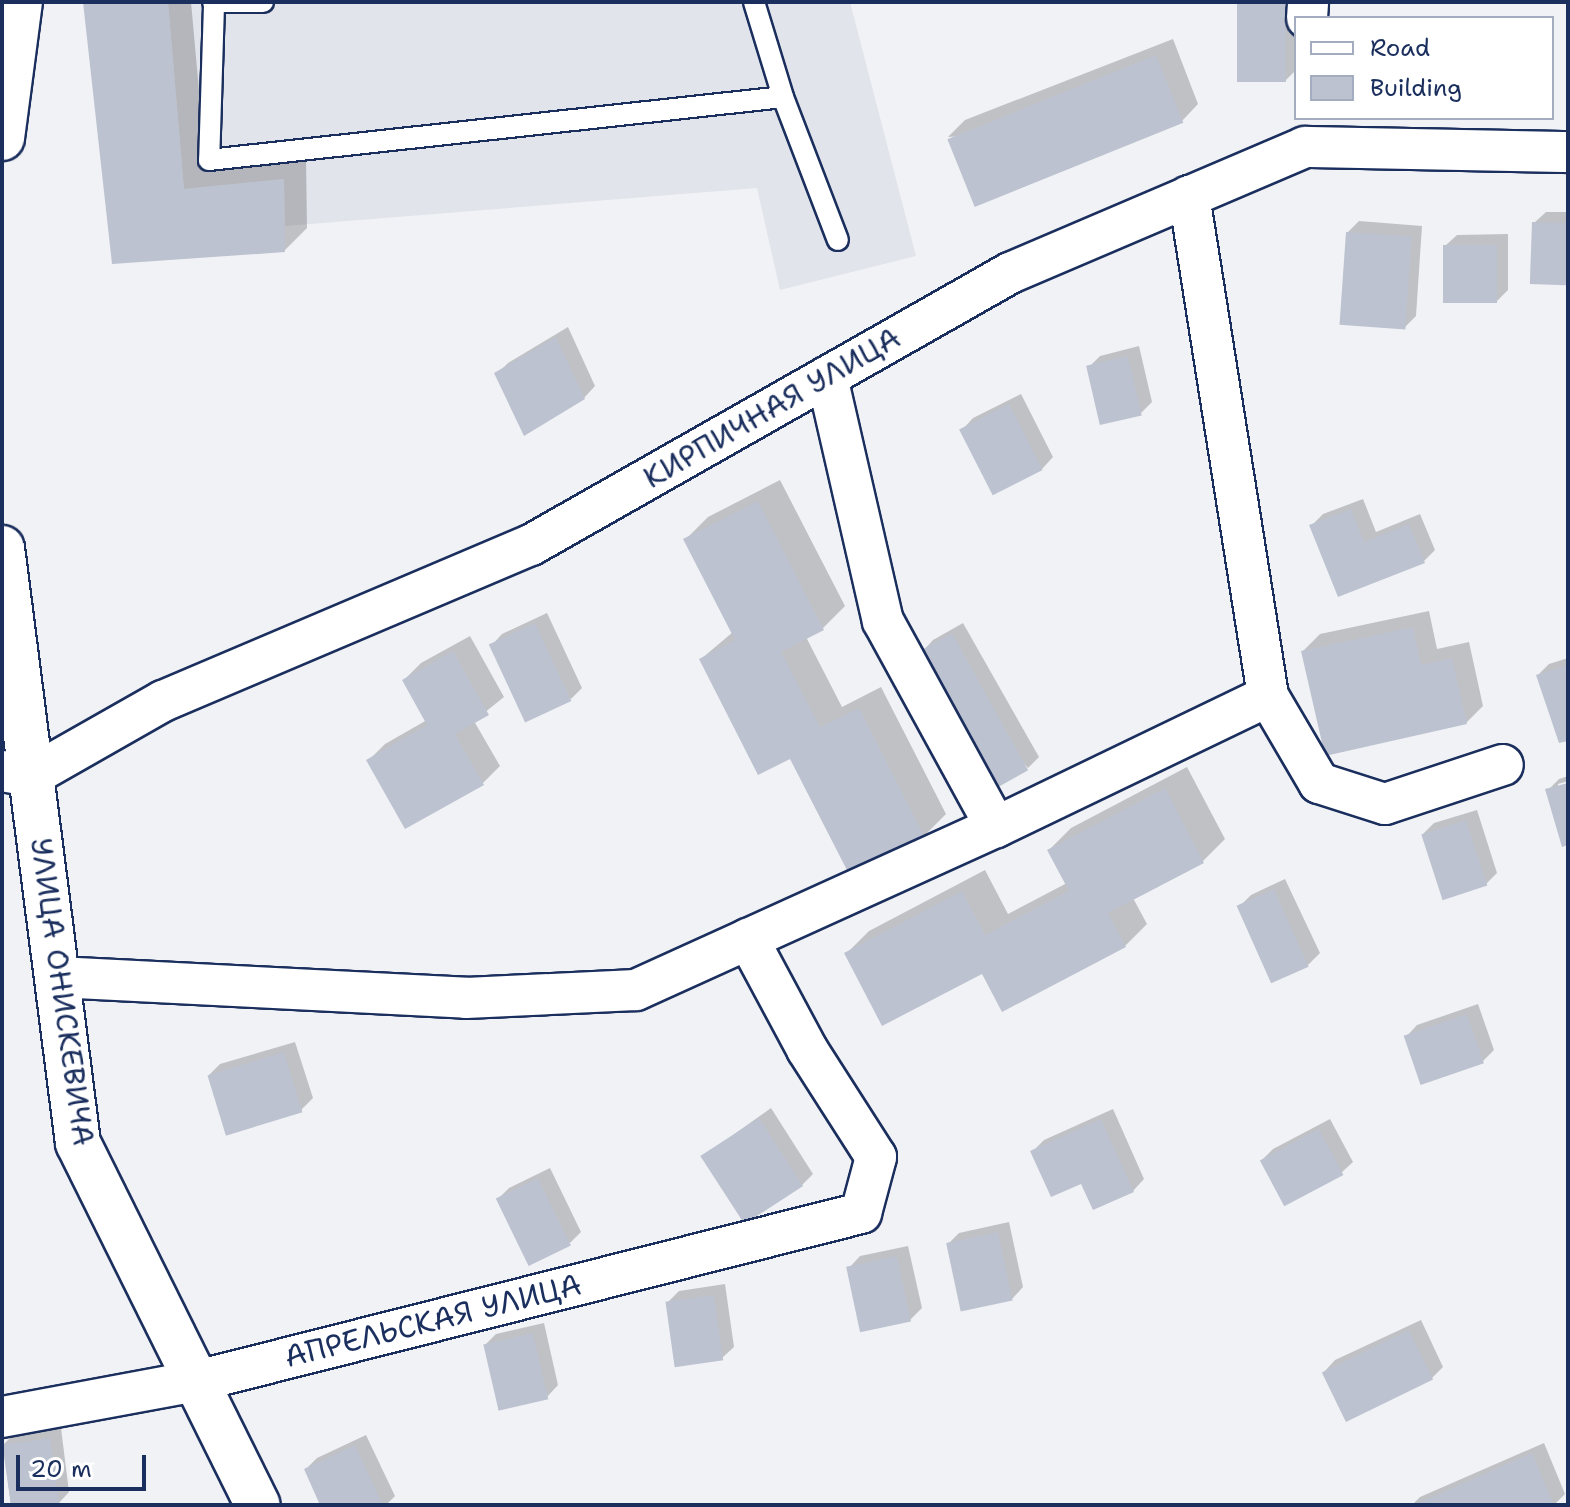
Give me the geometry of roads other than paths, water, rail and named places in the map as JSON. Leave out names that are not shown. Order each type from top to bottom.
[{"type":"street","points":[[2,138],[20,2]]},
{"type":"street","name":"КИРПИЧНАЯ УЛИЦА","points":[[16,773],[163,701],[531,545],[1010,273],[1189,196],[1305,132],[1568,152]]},
{"type":"street","points":[[1189,196],[1268,696],[1319,783],[1385,804],[1503,765]]},
{"type":"street","points":[[827,377],[883,621],[996,827]]},
{"type":"street","name":"УЛИЦА ОНИСКЕВИЧА","points":[[2,548],[16,773],[57,977],[78,1143],[258,1505]]},
{"type":"street","points":[[57,977],[466,998],[636,990],[996,827],[1268,696]]},
{"type":"street","name":"АПРЕЛЬСКАЯ УЛИЦА","points":[[2,1417],[197,1381],[861,1213],[876,1157],[807,1049],[748,939]]},
{"type":"lane","points":[[263,2],[214,3],[209,160],[783,97]]},
{"type":"lane","points":[[754,2],[783,97],[838,240]]}]
